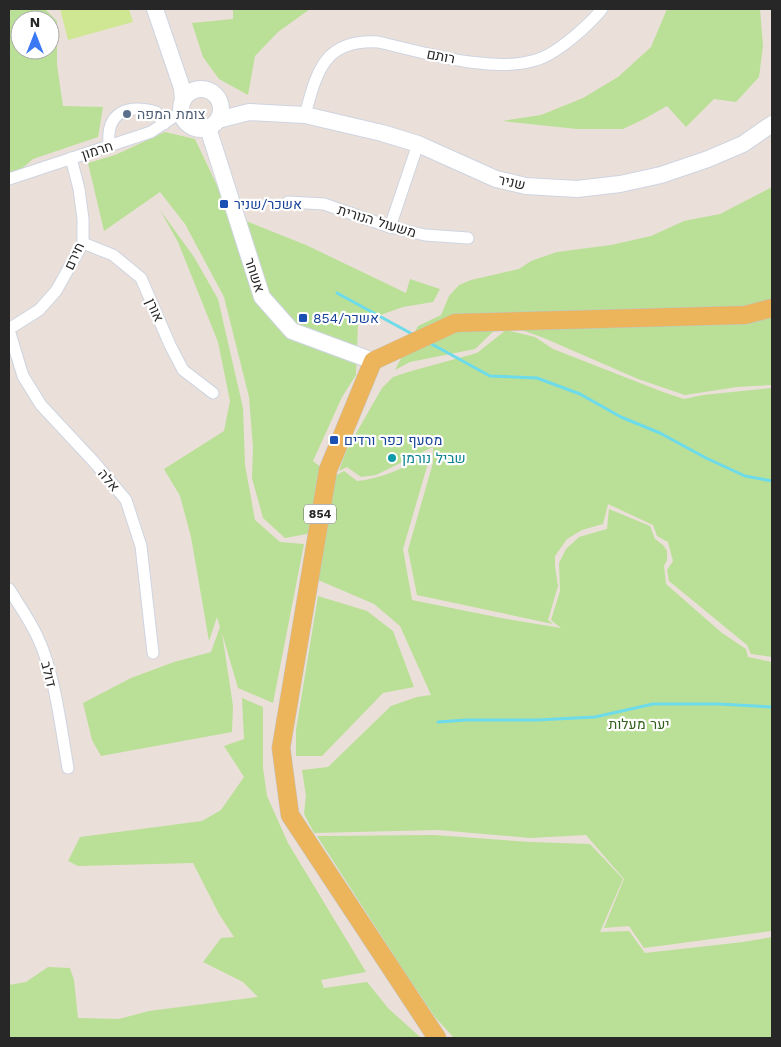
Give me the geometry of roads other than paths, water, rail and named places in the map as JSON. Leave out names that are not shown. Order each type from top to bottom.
[{"type":"main road","points":[[373,361],[455,322],[745,315],[772,308]]},
{"type":"main road","name":"854","points":[[373,361],[328,470],[281,748],[290,815],[436,1038]]},
{"type":"street","points":[[155,9],[182,88],[182,106],[186,123],[191,127],[202,129],[213,124],[221,113],[219,99],[210,91],[198,89],[186,95],[182,106]]},
{"type":"street","points":[[165,9],[192,81],[198,89]]},
{"type":"street","name":"רותם","points":[[305,114],[316,76],[327,58],[344,46],[360,41],[378,42],[481,63],[515,64],[537,60],[558,49],[596,11]]},
{"type":"street","name":"שניר","points":[[219,99],[249,112]]},
{"type":"street","name":"חרמון","points":[[9,179],[151,132],[164,124],[182,106]]},
{"type":"street","points":[[109,145],[110,124],[119,114],[132,109],[145,109],[156,112],[164,124]]},
{"type":"street","name":"שניר","points":[[213,124],[249,112],[305,114],[418,144],[496,179],[526,186],[577,188],[620,184],[661,175],[708,159],[743,144],[772,124]]},
{"type":"street","name":"אשחר","points":[[213,124],[262,297],[292,331],[373,361]]},
{"type":"street","points":[[390,226],[418,144]]},
{"type":"street","name":"חירם","points":[[9,330],[39,310],[56,291],[83,243],[79,189],[71,158]]},
{"type":"street","name":"משעול הנורית","points":[[288,202],[324,204],[424,235],[468,238]]},
{"type":"street","name":"אורן","points":[[83,243],[113,255],[141,278],[170,346],[183,370],[213,392]]},
{"type":"street","name":"אלה","points":[[9,330],[23,376],[42,406],[95,463],[126,500],[141,546],[153,653]]},
{"type":"street","name":"דולב","points":[[9,589],[28,617],[39,639],[50,676],[68,768]]},
{"type":"waterway","points":[[337,293],[414,335]]},
{"type":"waterway","points":[[428,342],[490,376],[537,378],[580,394],[621,417],[660,433],[706,458],[745,476],[772,481]]},
{"type":"waterway","points":[[438,722],[595,717],[653,704],[719,704],[772,707]]},
{"type":"place","name":"צומת המפה","points":[[127,114]]},
{"type":"place","name":"אשכר/שניר","points":[[224,204]]},
{"type":"place","name":"אשכר/854","points":[[303,318]]},
{"type":"place","name":"מסעף כפר ורדים","points":[[334,440]]},
{"type":"place","name":"שביל נורמן","points":[[392,458]]},
{"type":"park label","name":"יער מעלות","points":[[639,724]]}]
